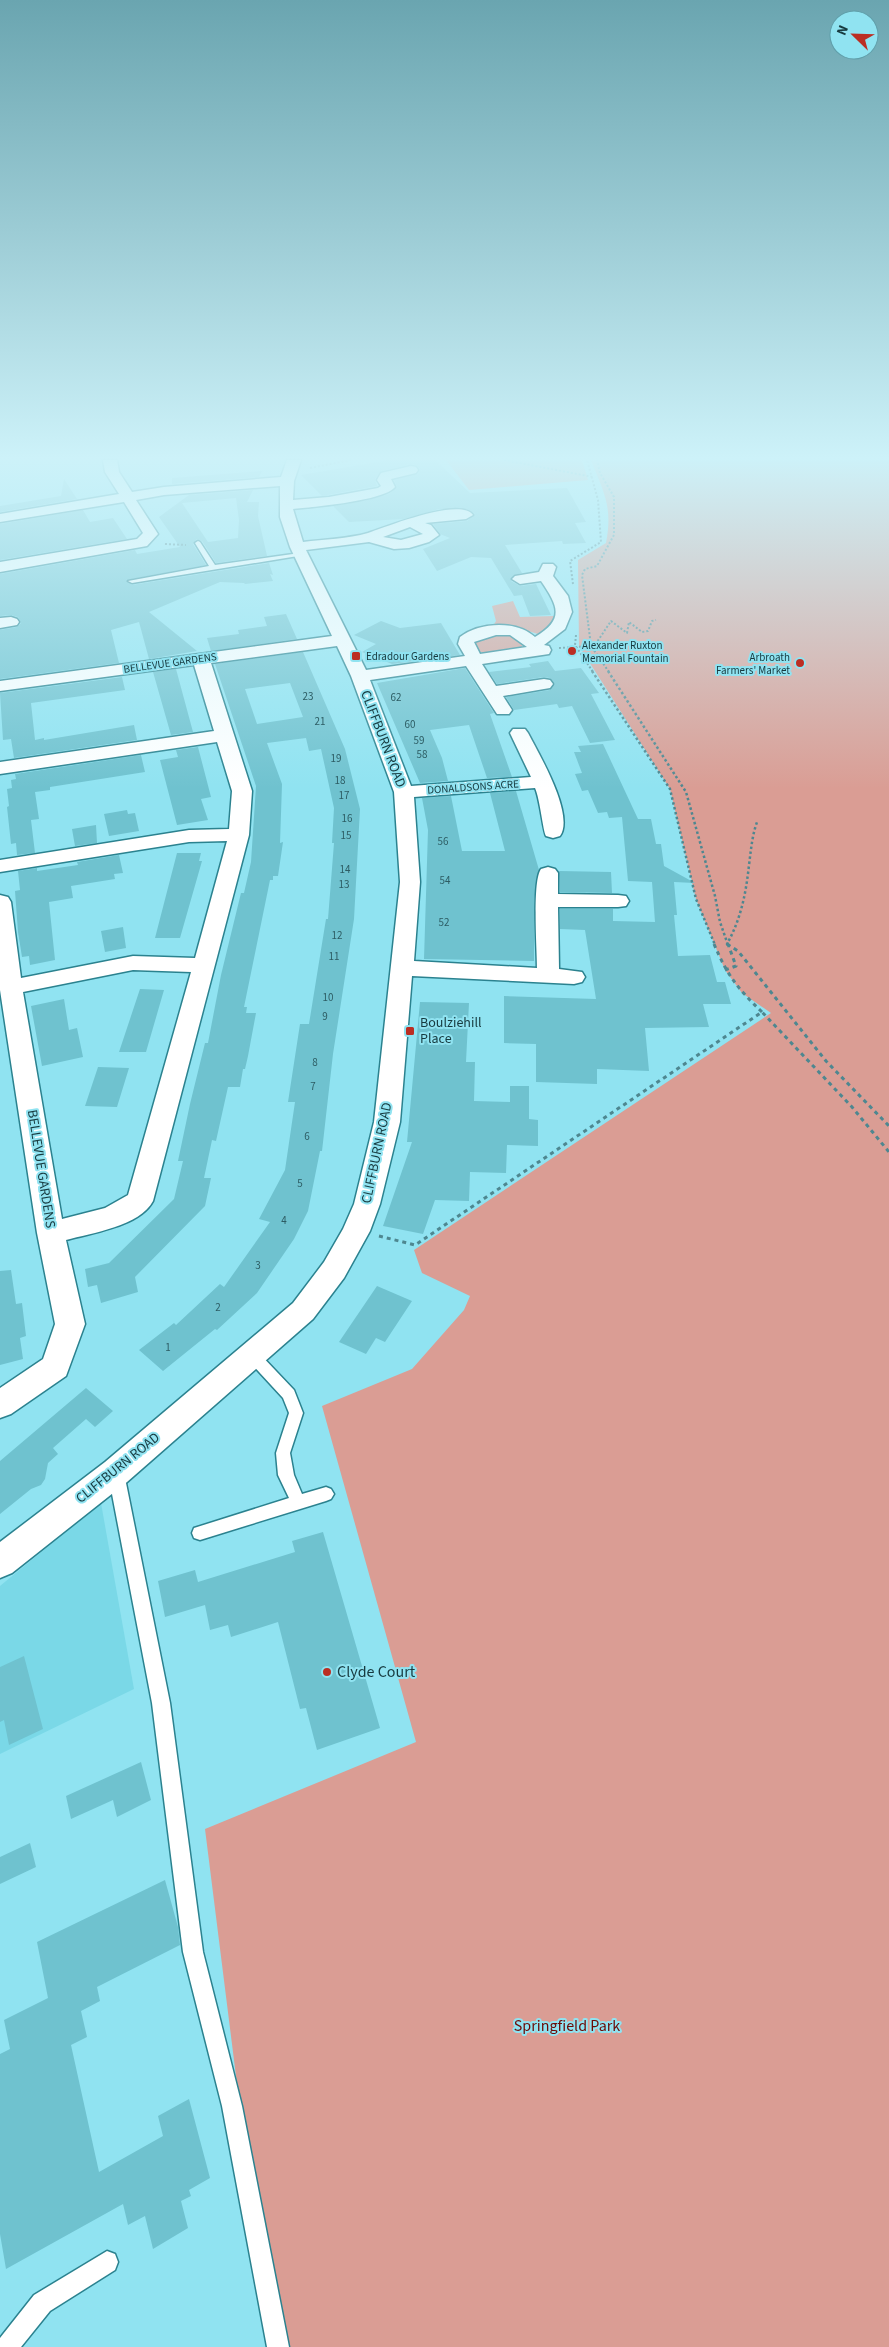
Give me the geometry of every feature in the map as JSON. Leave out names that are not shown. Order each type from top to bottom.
[{"type":"street","name":"CLIFFBURN ROAD","points":[[0,1562],[116,1472],[303,1311],[334,1270],[356,1231],[367,1204],[387,1122],[410,882],[404,792],[360,676],[308,570]]},
{"type":"street","points":[[360,676],[538,648],[560,626],[564,619],[565,611],[560,595],[546,572],[520,579]]},
{"type":"street","points":[[503,710],[473,659],[466,640],[476,633],[508,629],[525,636],[538,648]]},
{"type":"street","name":"BELLEVUE GARDENS","points":[[0,686],[341,640]]},
{"type":"street","points":[[51,1233],[113,1217],[140,1201],[239,835],[242,791],[201,659]]},
{"type":"street","points":[[492,692],[544,684]]},
{"type":"street","name":"DONALDSONS ACRE","points":[[519,733],[542,782],[554,821],[553,832]]},
{"type":"street","points":[[0,768],[225,736]]},
{"type":"street","name":"DONALDSONS ACRE","points":[[404,792],[542,782]]},
{"type":"street","points":[[0,866],[189,836],[239,835]]},
{"type":"street","points":[[548,873],[548,976]]},
{"type":"street","points":[[547,900],[618,901]]},
{"type":"street","name":"BELLEVUE GARDENS","points":[[0,902],[11,987],[51,1233],[70,1324],[55,1367],[0,1405]]},
{"type":"street","points":[[11,987],[132,963],[204,966]]},
{"type":"street","points":[[401,968],[574,977]]},
{"type":"lane","points":[[132,581],[198,570]]},
{"type":"lane","points":[[252,1355],[289,1394],[296,1414],[283,1453],[286,1475],[298,1502]]},
{"type":"lane","points":[[116,1472],[161,1703],[193,1952],[232,2106],[278,2347]]},
{"type":"lane","points":[[200,1534],[326,1494]]},
{"type":"lane","points":[[7,2347],[42,2303],[107,2262]]},
{"type":"path","points":[[571,570],[574,586]]},
{"type":"path","points":[[585,570],[582,575],[591,646],[639,716],[686,792],[727,944],[736,966],[726,970]]},
{"type":"path","points":[[575,646],[591,646],[598,642],[611,620],[626,633],[629,622],[642,632],[648,631],[652,621],[656,620]]},
{"type":"path","points":[[576,629],[575,646],[670,789],[696,899],[726,970],[742,994],[762,1012],[852,1107],[889,1152]]},
{"type":"path","points":[[727,944],[740,918],[746,893],[751,836],[757,822]]},
{"type":"path","points":[[727,944],[738,951],[826,1061],[889,1126]]},
{"type":"path","points":[[356,1231],[416,1246],[762,1012]]},
{"type":"shaded area","points":[[101,1503],[134,1689],[0,1754],[0,1586]]},
{"type":"green space","name":"Springfield Park","points":[[578,570],[889,570],[889,2347],[270,2347],[205,1829],[416,1742],[322,1406],[412,1369],[464,1310],[470,1296],[422,1273],[414,1250],[771,1013],[742,993],[725,970],[696,899],[670,789],[579,646]]},
{"type":"green space","points":[[513,601],[520,617],[554,616],[550,627],[538,634],[515,627],[493,626],[496,621],[492,606]]},
{"type":"green space","points":[[509,632],[524,642],[521,648],[484,653],[478,651],[473,639]]},
{"type":"building","points":[[25,570],[182,570],[126,580],[132,585],[228,570],[271,570],[273,575],[270,574],[273,581],[245,584],[220,582],[149,612],[197,651],[149,659],[139,622],[111,630],[119,663],[0,679],[0,630],[17,627],[21,623],[18,617],[11,615],[0,616],[0,574]]},
{"type":"building","points":[[498,570],[520,570],[522,573],[514,575],[511,581],[520,586],[536,584],[551,615],[530,616],[522,595],[514,596]]},
{"type":"building","points":[[286,614],[297,639],[211,651],[207,638],[239,634],[238,630],[267,626],[264,617]]},
{"type":"building","points":[[381,621],[400,628],[441,623],[460,655],[392,664],[362,652],[376,644],[354,635]]},
{"type":"building","points":[[303,652],[345,749],[360,809],[354,919],[333,1054],[322,1151],[320,1151],[308,1211],[294,1239],[257,1293],[217,1330],[215,1329],[163,1371],[139,1350],[174,1323],[176,1325],[220,1284],[224,1287],[270,1222],[259,1219],[285,1170],[295,1102],[288,1102],[300,1024],[309,1024],[326,919],[328,919],[334,843],[332,843],[334,808],[321,749],[309,751],[306,738],[267,743],[282,784],[280,843],[283,842],[278,876],[273,876],[273,880],[270,880],[244,1007],[247,1007],[246,1013],[256,1013],[248,1056],[245,1069],[243,1069],[240,1087],[228,1087],[216,1141],[212,1140],[204,1178],[211,1178],[205,1206],[135,1277],[138,1292],[101,1303],[97,1285],[88,1287],[85,1269],[109,1263],[174,1199],[183,1161],[178,1161],[190,1104],[205,1043],[208,1043],[221,975],[241,893],[244,893],[251,862],[256,786],[215,664]],"holes":[[[290,683],[303,717],[257,724],[245,689]]]},
{"type":"building","points":[[548,661],[555,671],[581,668],[599,693],[591,694],[615,740],[590,743],[572,706],[559,708],[557,704],[514,710],[506,697],[550,690],[555,684],[550,678],[544,677],[497,684],[489,672],[531,667],[529,664]]},
{"type":"building","points":[[465,668],[494,713],[490,714],[512,777],[487,778],[469,725],[430,730],[442,758],[448,781],[420,783],[377,683]]},
{"type":"building","points":[[176,669],[193,732],[171,735],[153,672]]},
{"type":"building","points":[[122,677],[125,690],[31,703],[35,740],[134,725],[137,740],[14,758],[11,739],[3,740],[0,693]]},
{"type":"building","points":[[603,744],[638,819],[651,819],[656,844],[661,844],[664,866],[695,883],[674,882],[677,915],[674,915],[678,956],[710,955],[717,982],[725,982],[731,1004],[703,1004],[709,1027],[645,1028],[649,1071],[597,1069],[597,1084],[536,1082],[536,1044],[504,1043],[504,996],[596,999],[585,930],[560,929],[560,909],[613,909],[613,921],[655,922],[652,882],[628,881],[622,817],[609,818],[607,812],[598,813],[588,790],[582,791],[575,774],[582,773],[574,752],[581,752],[578,746]]},
{"type":"building","points":[[198,747],[211,797],[201,799],[208,820],[177,825],[160,760],[178,757],[176,750]]},
{"type":"building","points":[[141,755],[145,772],[50,787],[50,790],[35,792],[39,819],[31,820],[35,853],[17,855],[16,843],[11,844],[7,807],[9,806],[7,789],[12,788],[11,780],[16,779],[15,774]]},
{"type":"building","points":[[516,791],[539,870],[534,901],[534,961],[424,959],[428,830],[422,798],[451,796],[462,851],[505,851],[490,793]]},
{"type":"building","points":[[127,810],[128,814],[135,813],[139,831],[109,836],[104,814]]},
{"type":"building","points":[[96,825],[97,843],[75,846],[72,829]]},
{"type":"building","points":[[177,853],[201,853],[199,861],[202,861],[180,938],[155,938]]},
{"type":"building","points":[[119,855],[123,873],[114,874],[115,879],[71,886],[73,898],[49,902],[55,960],[30,965],[29,956],[22,957],[18,932],[15,891],[20,890],[18,871],[37,868],[37,871],[78,865],[77,862]]},
{"type":"building","points":[[559,871],[611,872],[612,893],[560,892]]},
{"type":"building","points":[[123,927],[126,948],[105,952],[101,931]]},
{"type":"building","points":[[140,989],[164,990],[146,1052],[119,1052]]},
{"type":"building","points":[[64,999],[69,1030],[77,1028],[83,1057],[42,1066],[31,1006]]},
{"type":"building","points":[[420,1002],[469,1003],[466,1062],[475,1062],[474,1101],[510,1102],[510,1086],[529,1086],[529,1119],[538,1120],[538,1146],[507,1145],[506,1173],[470,1172],[469,1201],[435,1200],[423,1234],[383,1226],[412,1142],[407,1142]]},
{"type":"building","points":[[98,1067],[129,1068],[117,1107],[85,1106]]},
{"type":"building","points":[[11,1270],[16,1304],[22,1303],[26,1336],[20,1338],[23,1359],[0,1365],[0,1271]]},
{"type":"building","points":[[377,1286],[412,1301],[385,1342],[376,1338],[366,1354],[339,1342]]},
{"type":"building","points":[[86,1388],[113,1411],[95,1427],[86,1419],[53,1448],[58,1454],[48,1463],[45,1479],[41,1485],[31,1489],[0,1514],[0,1461]]},
{"type":"building","name":"Clyde Court","points":[[323,1532],[380,1728],[317,1750],[306,1708],[300,1709],[278,1622],[231,1637],[228,1625],[210,1630],[205,1605],[165,1617],[158,1581],[195,1570],[198,1582],[295,1552],[292,1541]]},
{"type":"building","points":[[24,1656],[43,1729],[9,1745],[4,1720],[0,1722],[0,1667]]},
{"type":"building","points":[[141,1762],[151,1800],[117,1817],[113,1800],[71,1819],[66,1796]]},
{"type":"building","points":[[30,1843],[36,1867],[0,1884],[0,1857]]},
{"type":"building","points":[[165,1880],[178,1927],[180,1945],[97,1987],[100,2001],[81,2011],[87,2037],[71,2045],[99,2172],[163,2136],[158,2116],[189,2099],[210,2178],[189,2190],[191,2196],[181,2201],[188,2228],[153,2249],[145,2216],[128,2225],[123,2204],[6,2269],[0,2234],[0,2054],[10,2049],[4,2020],[48,1998],[37,1942]]},
{"type":"place","name":"Alexander Ruxton Memorial Fountain","points":[[572,651]]},
{"type":"place","name":"Edradour Gardens","points":[[356,656]]},
{"type":"place","name":"Arbroath Farmers' Market","points":[[800,663]]},
{"type":"place","name":"Boulziehill Place","points":[[410,1031]]},
{"type":"place","name":"Clyde Court","points":[[327,1672]]}]
